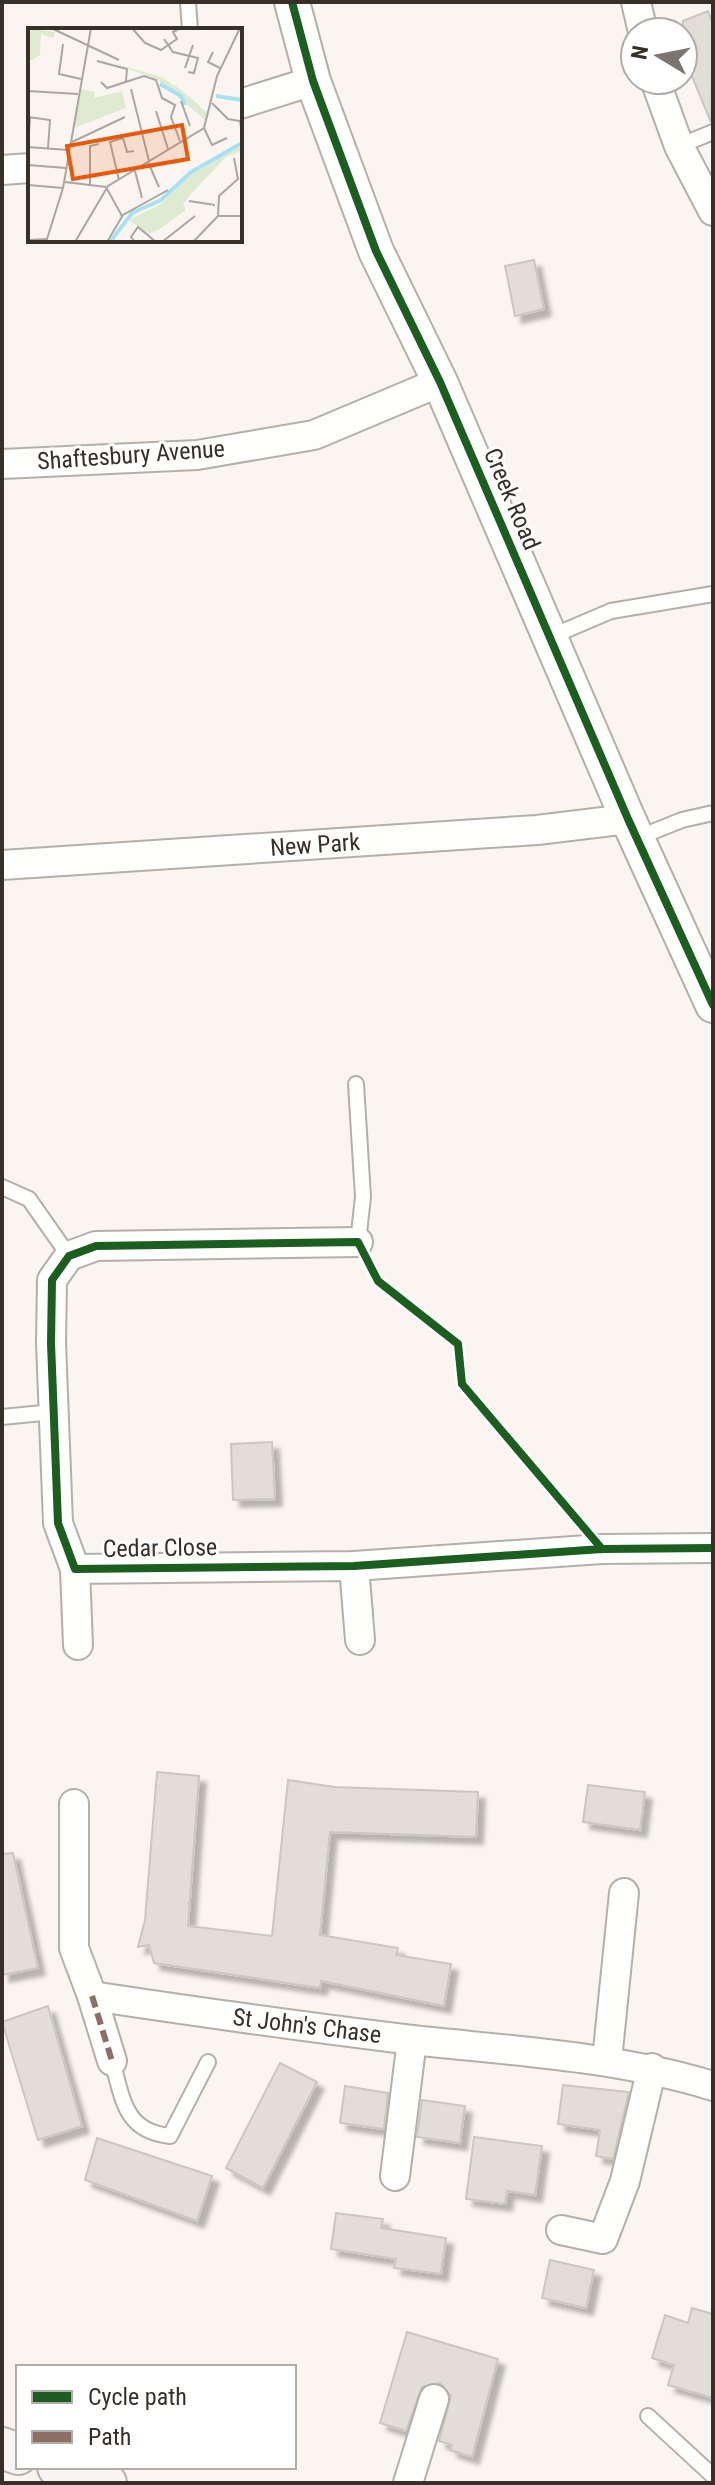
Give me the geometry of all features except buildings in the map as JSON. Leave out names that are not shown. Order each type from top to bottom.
[{"type":"main road","points":[[63,2469],[99,2482]]},
{"type":"street","name":"Creek Road","points":[[292,2],[313,81],[376,251],[440,382],[632,828],[713,1005]]},
{"type":"street","points":[[242,103],[313,81]]},
{"type":"street","points":[[661,96],[679,146],[713,211]]},
{"type":"street","points":[[2,170],[28,168]]},
{"type":"street","name":"Shaftesbury Avenue","points":[[2,464],[197,455],[314,435],[440,382]]},
{"type":"street","name":"New Park","points":[[2,865],[537,830],[632,828]]},
{"type":"street","points":[[69,1256],[96,1246],[358,1242]]},
{"type":"street","name":"Cedar Close","points":[[69,1256],[52,1280],[53,1412],[58,1523],[75,1569],[78,1645]]},
{"type":"street","name":"Cedar Close","points":[[75,1569],[354,1566],[602,1549],[713,1548]]},
{"type":"street","points":[[354,1566],[360,1640]]},
{"type":"street","points":[[74,1804],[74,1948],[112,2061]]},
{"type":"street","points":[[607,2060],[624,1893]]},
{"type":"street","name":"St John's Chase","points":[[92,1996],[412,2040],[607,2060],[652,2068],[713,2086]]},
{"type":"street","points":[[395,2176],[412,2040]]},
{"type":"street","points":[[561,2230],[603,2239],[625,2181],[652,2068]]},
{"type":"street","points":[[408,2483],[434,2399]]},
{"type":"lane","points":[[188,2],[190,28]]},
{"type":"lane","points":[[679,146],[713,132]]},
{"type":"lane","points":[[550,637],[611,611],[713,594]]},
{"type":"lane","points":[[632,828],[713,813]]},
{"type":"lane","points":[[356,1084],[363,1197],[358,1242]]},
{"type":"lane","points":[[2,1187],[29,1199],[69,1256]]},
{"type":"lane","points":[[2,1417],[53,1412]]},
{"type":"lane","points":[[112,2061],[126,2112],[150,2134],[170,2136],[208,2062]]},
{"type":"lane","points":[[648,2416],[713,2476]]},
{"type":"marked path","points":[[92,1996],[112,2061]]},
{"type":"cycle path","points":[[292,2],[313,81],[376,251],[440,382],[628,819],[713,1005]]},
{"type":"cycle path","points":[[602,1549],[462,1384],[458,1344],[378,1281],[358,1242],[96,1246],[69,1256],[52,1280],[51,1343],[58,1523],[75,1569],[354,1566],[602,1549],[713,1548]]}]
